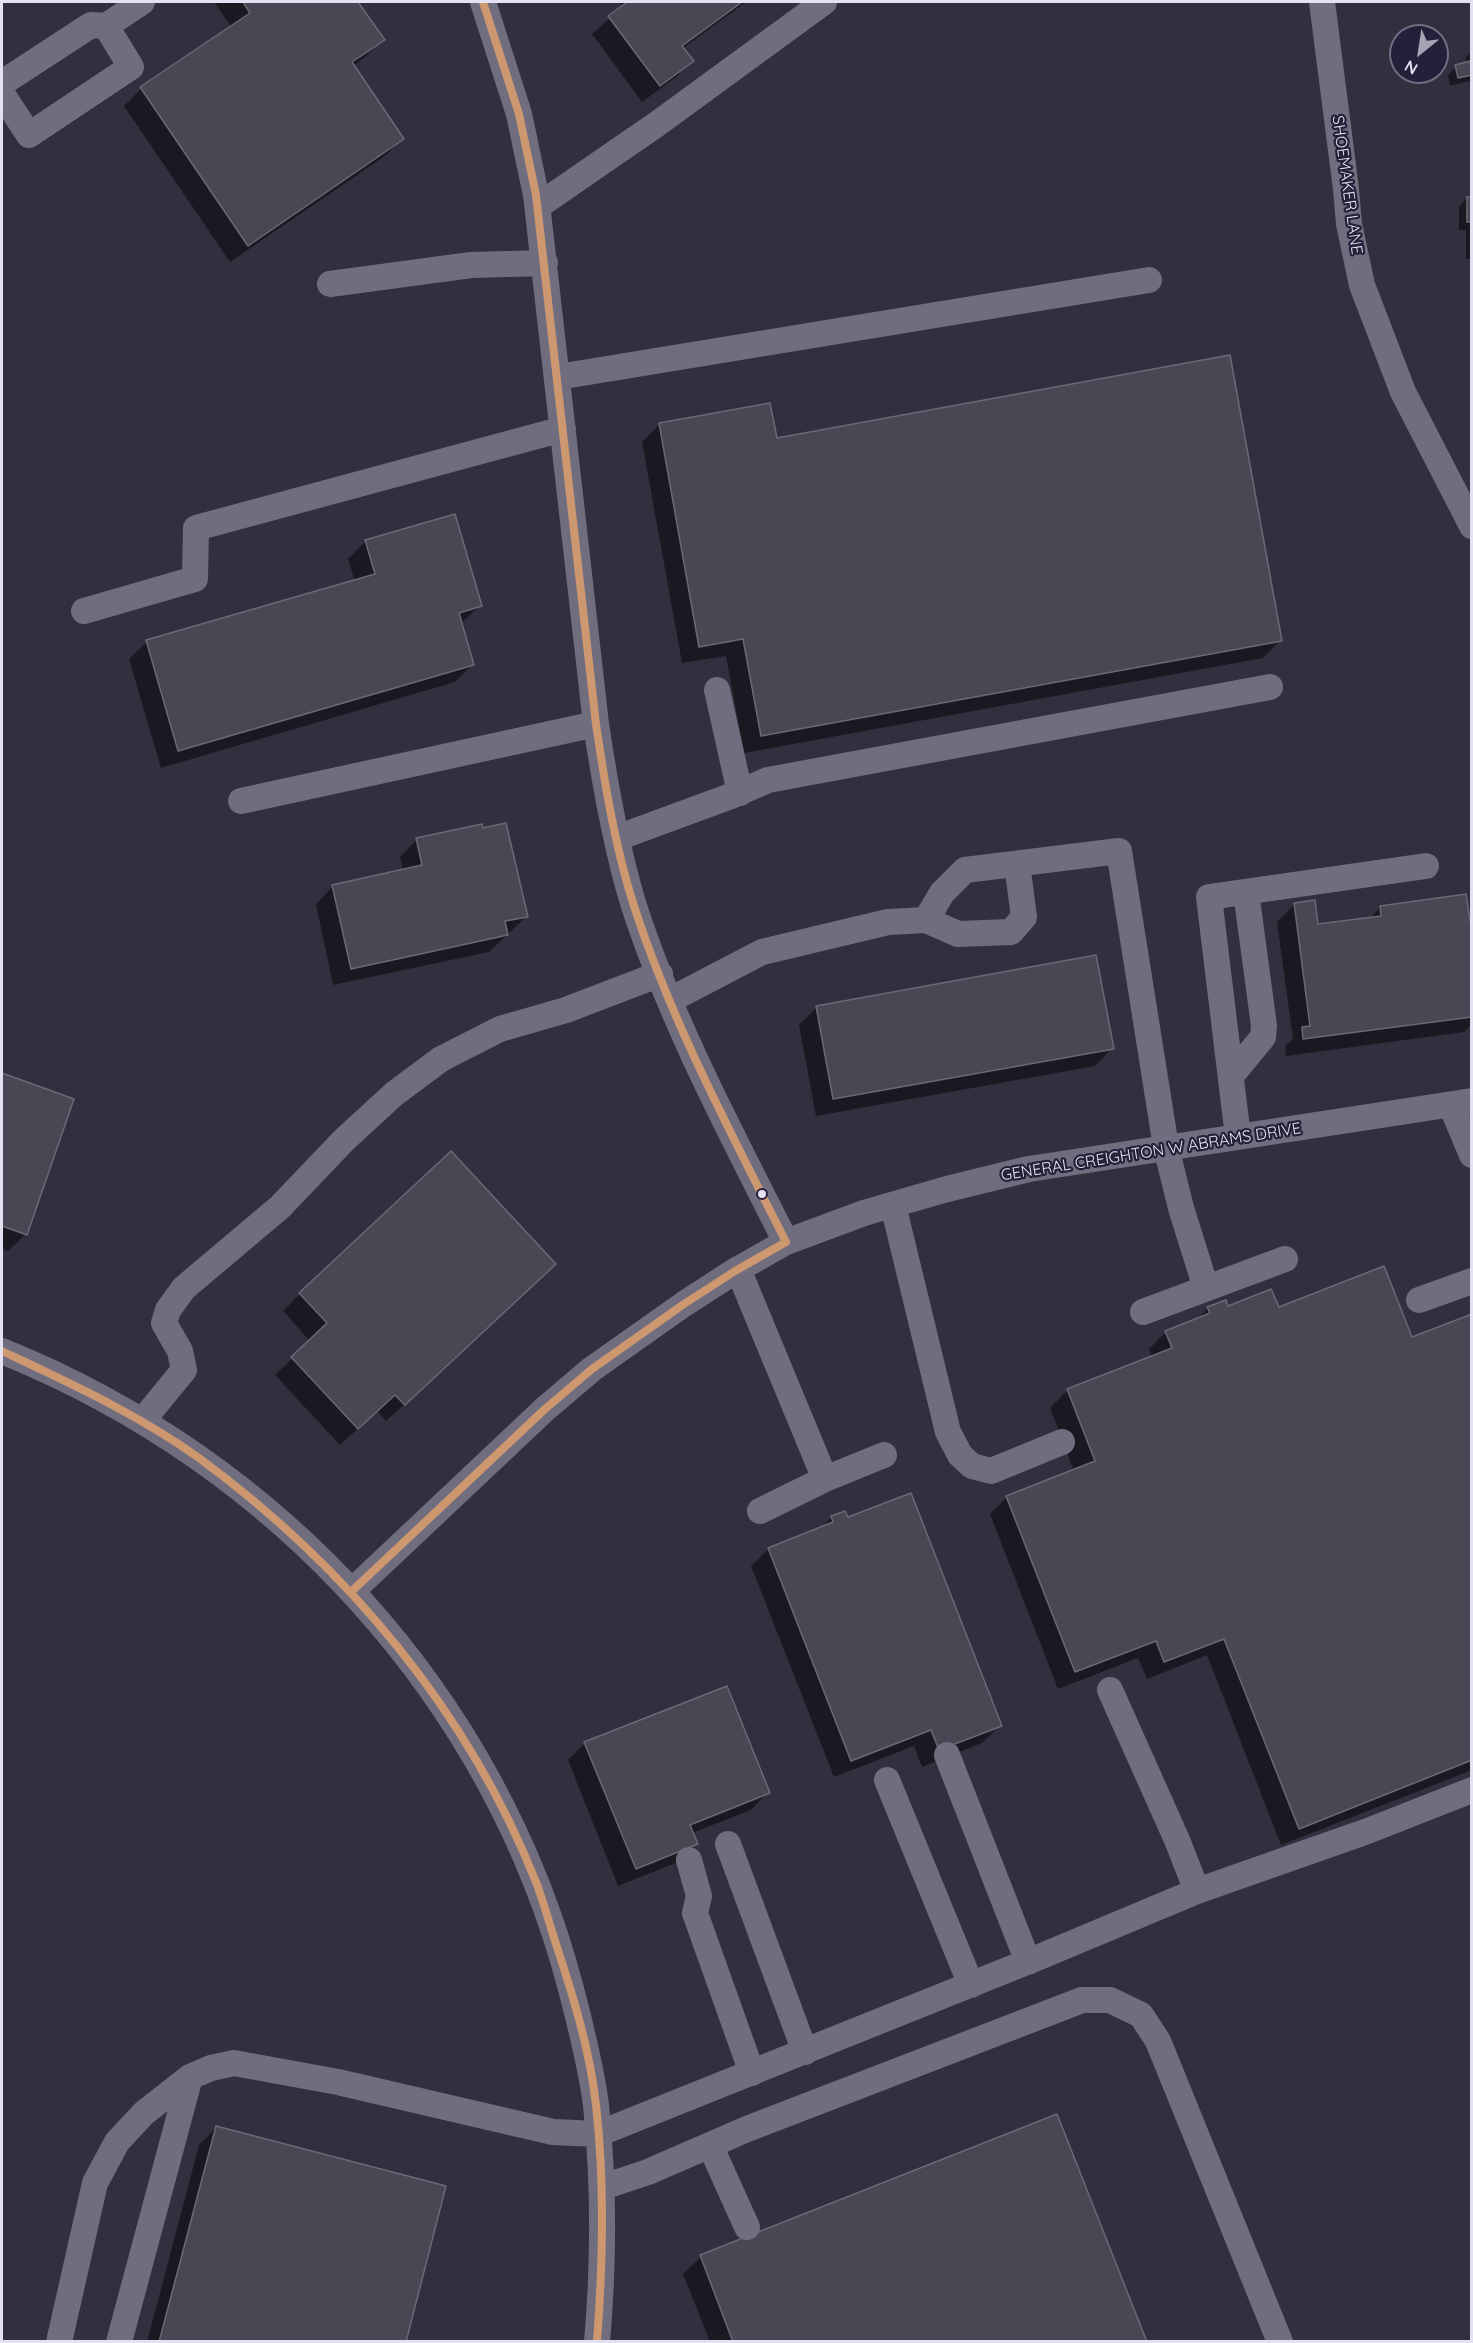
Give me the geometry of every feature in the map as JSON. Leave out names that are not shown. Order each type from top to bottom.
[{"type":"street","points":[[2,83],[91,25],[106,26],[142,2]]},
{"type":"street","points":[[483,2],[519,114],[538,206],[596,724],[617,838],[634,906],[670,1000],[691,1049],[786,1242]]},
{"type":"street","points":[[538,206],[657,124],[825,2]]},
{"type":"street","name":"SHOEMAKER LANE","points":[[1322,2],[1349,224],[1362,285],[1403,392],[1472,526]]},
{"type":"street","points":[[2,94],[29,135],[131,67],[106,26]]},
{"type":"street","points":[[330,284],[471,265],[545,263]]},
{"type":"street","points":[[558,376],[1149,280]]},
{"type":"street","points":[[84,611],[195,579],[196,528],[563,429]]},
{"type":"street","points":[[617,838],[768,780],[1270,687]]},
{"type":"street","points":[[717,690],[740,792]]},
{"type":"street","points":[[241,801],[596,724]]},
{"type":"street","points":[[926,920],[942,893],[964,870],[1119,851],[1166,1147],[1180,1208],[1206,1288]]},
{"type":"street","points":[[670,1000],[762,952],[888,921],[926,920],[958,934],[1011,932],[1024,917],[1017,864]]},
{"type":"street","points":[[1238,1137],[1209,897],[1426,866]]},
{"type":"street","points":[[1231,1076],[1263,1037],[1264,1026],[1246,892]]},
{"type":"street","points":[[143,1420],[184,1370],[180,1351],[164,1323],[168,1310],[184,1288],[280,1208],[344,1140],[394,1094],[441,1059],[500,1029],[567,1010],[660,974]]},
{"type":"street","points":[[1461,1103],[1472,1155]]},
{"type":"street","name":"GENERAL CREIGHTON W ABRAMS DRIVE","points":[[352,1592],[544,1409],[568,1389],[639,1336],[738,1269],[786,1242],[893,1205],[1029,1168],[1461,1103]]},
{"type":"street","points":[[893,1205],[948,1432],[960,1455],[972,1466],[991,1470],[1062,1442]]},
{"type":"street","points":[[1143,1312],[1285,1259]]},
{"type":"street","points":[[738,1269],[825,1479]]},
{"type":"street","points":[[1419,1300],[1472,1281]]},
{"type":"street","points":[[2,1351],[79,1385],[143,1420],[189,1450],[253,1497],[308,1546],[374,1616],[445,1707],[490,1784],[520,1845],[555,1933],[590,2069],[603,2187],[602,2283],[597,2342]]},
{"type":"street","points":[[760,1511],[825,1479],[884,1455]]},
{"type":"street","points":[[1110,1690],[1177,1840],[1197,1891]]},
{"type":"street","points":[[947,1755],[1029,1962]]},
{"type":"street","points":[[887,1780],[971,1985]]},
{"type":"street","points":[[58,2342],[95,2183],[104,2163],[117,2142],[144,2113],[190,2077],[211,2068],[234,2063],[338,2082],[553,2132],[598,2134],[1029,1962],[1197,1891],[1365,1832],[1472,1790]]},
{"type":"street","points":[[728,1844],[805,2052]]},
{"type":"street","points":[[689,1860],[699,1896],[695,1913],[752,2073]]},
{"type":"street","points":[[603,2187],[648,2172],[710,2145],[1082,2000],[1110,2000],[1141,2015],[1158,2041],[1280,2342]]},
{"type":"street","points":[[119,2342],[190,2077]]},
{"type":"street","points":[[710,2145],[747,2227]]},
{"type":"building","points":[[243,2],[358,2],[385,40],[352,62],[404,139],[248,246],[140,87],[250,13]]},
{"type":"building","points":[[627,2],[742,2],[682,46],[694,61],[660,86],[608,16]]},
{"type":"building","points":[[1470,61],[1472,75],[1458,78],[1455,65]]},
{"type":"building","points":[[1467,197],[1472,197],[1472,222],[1467,222]]},
{"type":"building","points":[[1230,355],[1282,641],[761,736],[743,639],[699,647],[659,423],[770,403],[777,438]]},
{"type":"building","points":[[455,514],[482,606],[459,613],[474,665],[178,751],[146,640],[375,574],[365,540]]},
{"type":"building","points":[[506,823],[528,917],[505,921],[508,935],[351,969],[332,885],[422,865],[416,838],[482,824],[483,828]]},
{"type":"building","points":[[1466,894],[1472,933],[1472,1017],[1303,1039],[1302,1027],[1310,1026],[1294,903],[1315,900],[1318,924],[1381,916],[1380,906]]},
{"type":"building","points":[[1096,955],[1114,1049],[833,1099],[816,1006]]},
{"type":"building","points":[[2,1073],[74,1099],[27,1235],[2,1226]]},
{"type":"building","points":[[451,1151],[556,1264],[405,1405],[395,1395],[358,1429],[291,1357],[327,1323],[299,1293]]},
{"type":"building","points":[[1384,1266],[1412,1337],[1472,1314],[1472,1760],[1299,1829],[1224,1639],[1164,1662],[1156,1641],[1075,1672],[1006,1496],[1095,1461],[1067,1389],[1172,1348],[1165,1331],[1210,1313],[1207,1307],[1226,1300],[1228,1306],[1271,1289],[1279,1307]]},
{"type":"building","points":[[911,1493],[1002,1726],[939,1750],[931,1730],[851,1761],[768,1548],[833,1522],[831,1516],[845,1511],[848,1517]]},
{"type":"building","points":[[727,1686],[770,1793],[690,1825],[698,1844],[636,1869],[584,1742]]},
{"type":"building","points":[[1057,2114],[1147,2342],[733,2342],[700,2255]]},
{"type":"building","points":[[216,2126],[446,2186],[406,2342],[159,2342]]},
{"type":"transit line","points":[[352,1591],[545,1409],[592,1369],[684,1304],[786,1242],[684,1035],[649,950],[621,861],[596,724],[536,195],[519,114],[483,2]]},
{"type":"transit line","points":[[2,1351],[103,1400],[152,1427],[199,1458],[253,1500],[305,1546],[353,1595],[398,1647],[439,1701],[475,1759],[508,1819],[536,1882],[586,2045],[596,2105],[602,2193],[601,2283],[597,2342]]}]
